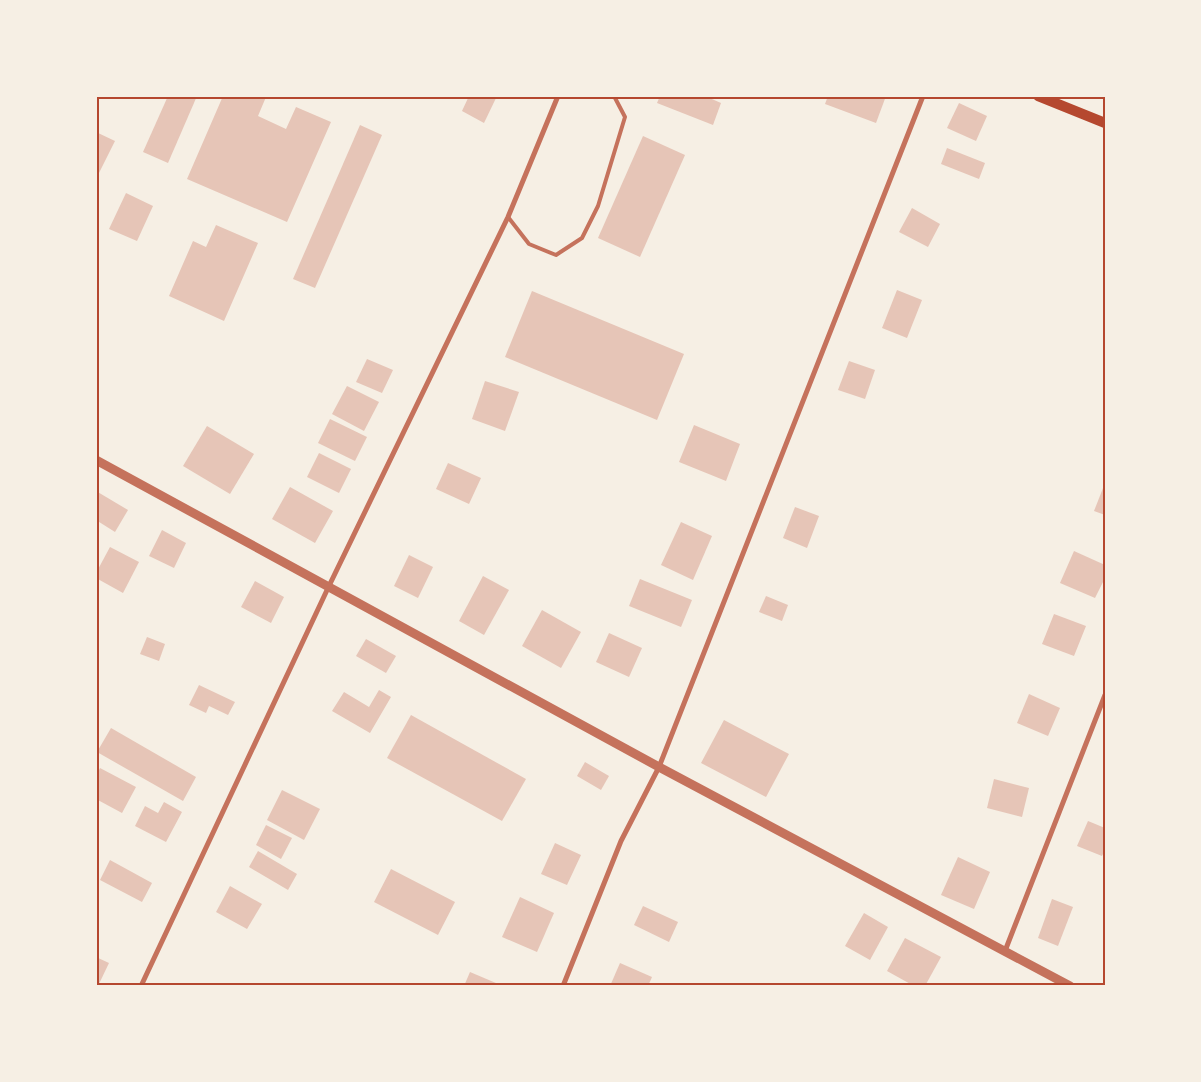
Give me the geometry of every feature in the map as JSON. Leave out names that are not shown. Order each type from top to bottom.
[{"type":"main road","points":[[1038,96],[1105,123]]},
{"type":"street","points":[[141,986],[328,588],[508,217],[558,96]]},
{"type":"street","points":[[563,986],[621,841],[659,767],[922,96]]},
{"type":"street","points":[[96,460],[659,767],[1070,986]]},
{"type":"street","points":[[1005,951],[1105,695]]},
{"type":"lane","points":[[508,217],[529,244],[556,255],[582,238],[598,206],[625,117],[614,96]]},
{"type":"building","points":[[168,96],[197,96],[168,163],[143,152]]},
{"type":"building","points":[[223,96],[266,97],[258,116],[286,129],[296,107],[331,122],[287,222],[187,179]]},
{"type":"building","points":[[469,96],[497,96],[484,123],[462,111]]},
{"type":"building","points":[[660,96],[705,96],[721,103],[713,125],[657,103]]},
{"type":"building","points":[[828,96],[886,96],[876,123],[825,104]]},
{"type":"building","points":[[959,103],[987,116],[976,141],[947,128]]},
{"type":"building","points":[[360,125],[382,135],[315,288],[293,279]]},
{"type":"building","points":[[96,132],[115,141],[96,179]]},
{"type":"building","points":[[643,136],[685,155],[640,257],[598,238]]},
{"type":"building","points":[[947,148],[985,163],[979,179],[941,164]]},
{"type":"building","points":[[126,193],[153,206],[137,241],[109,229]]},
{"type":"building","points":[[912,208],[940,224],[928,247],[899,232]]},
{"type":"building","points":[[216,225],[258,243],[224,321],[169,296],[193,241],[206,247]]},
{"type":"building","points":[[897,290],[922,300],[907,338],[882,328]]},
{"type":"building","points":[[532,291],[684,354],[657,420],[505,357]]},
{"type":"building","points":[[367,359],[393,370],[382,393],[356,382]]},
{"type":"building","points":[[849,361],[875,370],[865,399],[838,390]]},
{"type":"building","points":[[485,381],[519,392],[505,431],[472,419]]},
{"type":"building","points":[[347,386],[379,402],[364,431],[332,414]]},
{"type":"building","points":[[330,419],[367,437],[355,461],[318,443]]},
{"type":"building","points":[[694,425],[740,444],[726,481],[679,462]]},
{"type":"building","points":[[207,426],[254,454],[230,494],[183,466]]},
{"type":"building","points":[[319,453],[351,469],[339,493],[307,477]]},
{"type":"building","points":[[448,463],[481,478],[469,504],[436,489]]},
{"type":"building","points":[[1105,483],[1105,515],[1094,511]]},
{"type":"building","points":[[290,487],[333,511],[315,543],[272,519]]},
{"type":"building","points":[[96,491],[128,510],[115,532],[96,520]]},
{"type":"building","points":[[795,507],[819,516],[807,548],[783,538]]},
{"type":"building","points":[[681,522],[712,536],[693,580],[661,565]]},
{"type":"building","points":[[162,530],[186,543],[174,568],[149,556]]},
{"type":"building","points":[[110,547],[139,562],[123,593],[96,578],[96,573]]},
{"type":"building","points":[[1074,551],[1105,565],[1105,578],[1095,598],[1060,583]]},
{"type":"building","points":[[409,555],[433,567],[418,598],[394,586]]},
{"type":"building","points":[[483,576],[509,590],[484,635],[459,621]]},
{"type":"building","points":[[640,579],[692,600],[681,627],[629,606]]},
{"type":"building","points":[[255,581],[284,597],[271,623],[241,607]]},
{"type":"building","points":[[766,596],[788,605],[782,621],[759,612]]},
{"type":"building","points":[[542,610],[581,632],[561,668],[522,646]]},
{"type":"building","points":[[1054,614],[1086,626],[1074,656],[1042,644]]},
{"type":"building","points":[[609,633],[642,648],[629,677],[596,662]]},
{"type":"building","points":[[147,637],[165,644],[159,661],[140,654]]},
{"type":"building","points":[[366,639],[396,656],[386,673],[356,656]]},
{"type":"building","points":[[199,685],[235,702],[228,715],[209,706],[206,713],[189,705]]},
{"type":"building","points":[[379,690],[391,697],[370,733],[332,711],[344,692],[369,707]]},
{"type":"building","points":[[1029,694],[1060,708],[1048,736],[1017,723]]},
{"type":"building","points":[[411,715],[526,779],[502,821],[387,758]]},
{"type":"building","points":[[724,720],[789,754],[766,797],[701,763]]},
{"type":"building","points":[[111,728],[196,777],[183,801],[97,752]]},
{"type":"building","points":[[585,762],[609,776],[601,790],[577,776]]},
{"type":"building","points":[[100,768],[136,787],[122,813],[96,799],[96,776]]},
{"type":"building","points":[[994,779],[1029,788],[1022,817],[987,808]]},
{"type":"building","points":[[282,790],[320,809],[304,840],[267,820]]},
{"type":"building","points":[[164,802],[182,812],[166,842],[135,826],[145,806],[158,813]]},
{"type":"building","points":[[1088,821],[1105,828],[1105,850],[1102,856],[1077,846]]},
{"type":"building","points":[[266,825],[292,838],[281,859],[256,845]]},
{"type":"building","points":[[555,843],[581,855],[567,885],[541,874]]},
{"type":"building","points":[[258,851],[297,874],[288,890],[249,867]]},
{"type":"building","points":[[958,857],[990,872],[974,909],[941,895]]},
{"type":"building","points":[[110,860],[152,883],[142,902],[100,880]]},
{"type":"building","points":[[391,869],[455,902],[438,935],[374,902]]},
{"type":"building","points":[[230,886],[262,904],[247,929],[216,912]]},
{"type":"building","points":[[520,897],[554,913],[537,952],[502,937]]},
{"type":"building","points":[[1052,899],[1073,907],[1058,946],[1038,938]]},
{"type":"building","points":[[643,906],[678,922],[669,942],[634,925]]},
{"type":"building","points":[[864,913],[888,927],[870,960],[845,946]]},
{"type":"building","points":[[905,938],[941,957],[925,986],[914,986],[887,971]]},
{"type":"building","points":[[96,957],[109,963],[98,986],[96,985]]},
{"type":"building","points":[[620,963],[652,977],[648,986],[610,986]]},
{"type":"building","points":[[470,972],[503,986],[464,986]]}]
